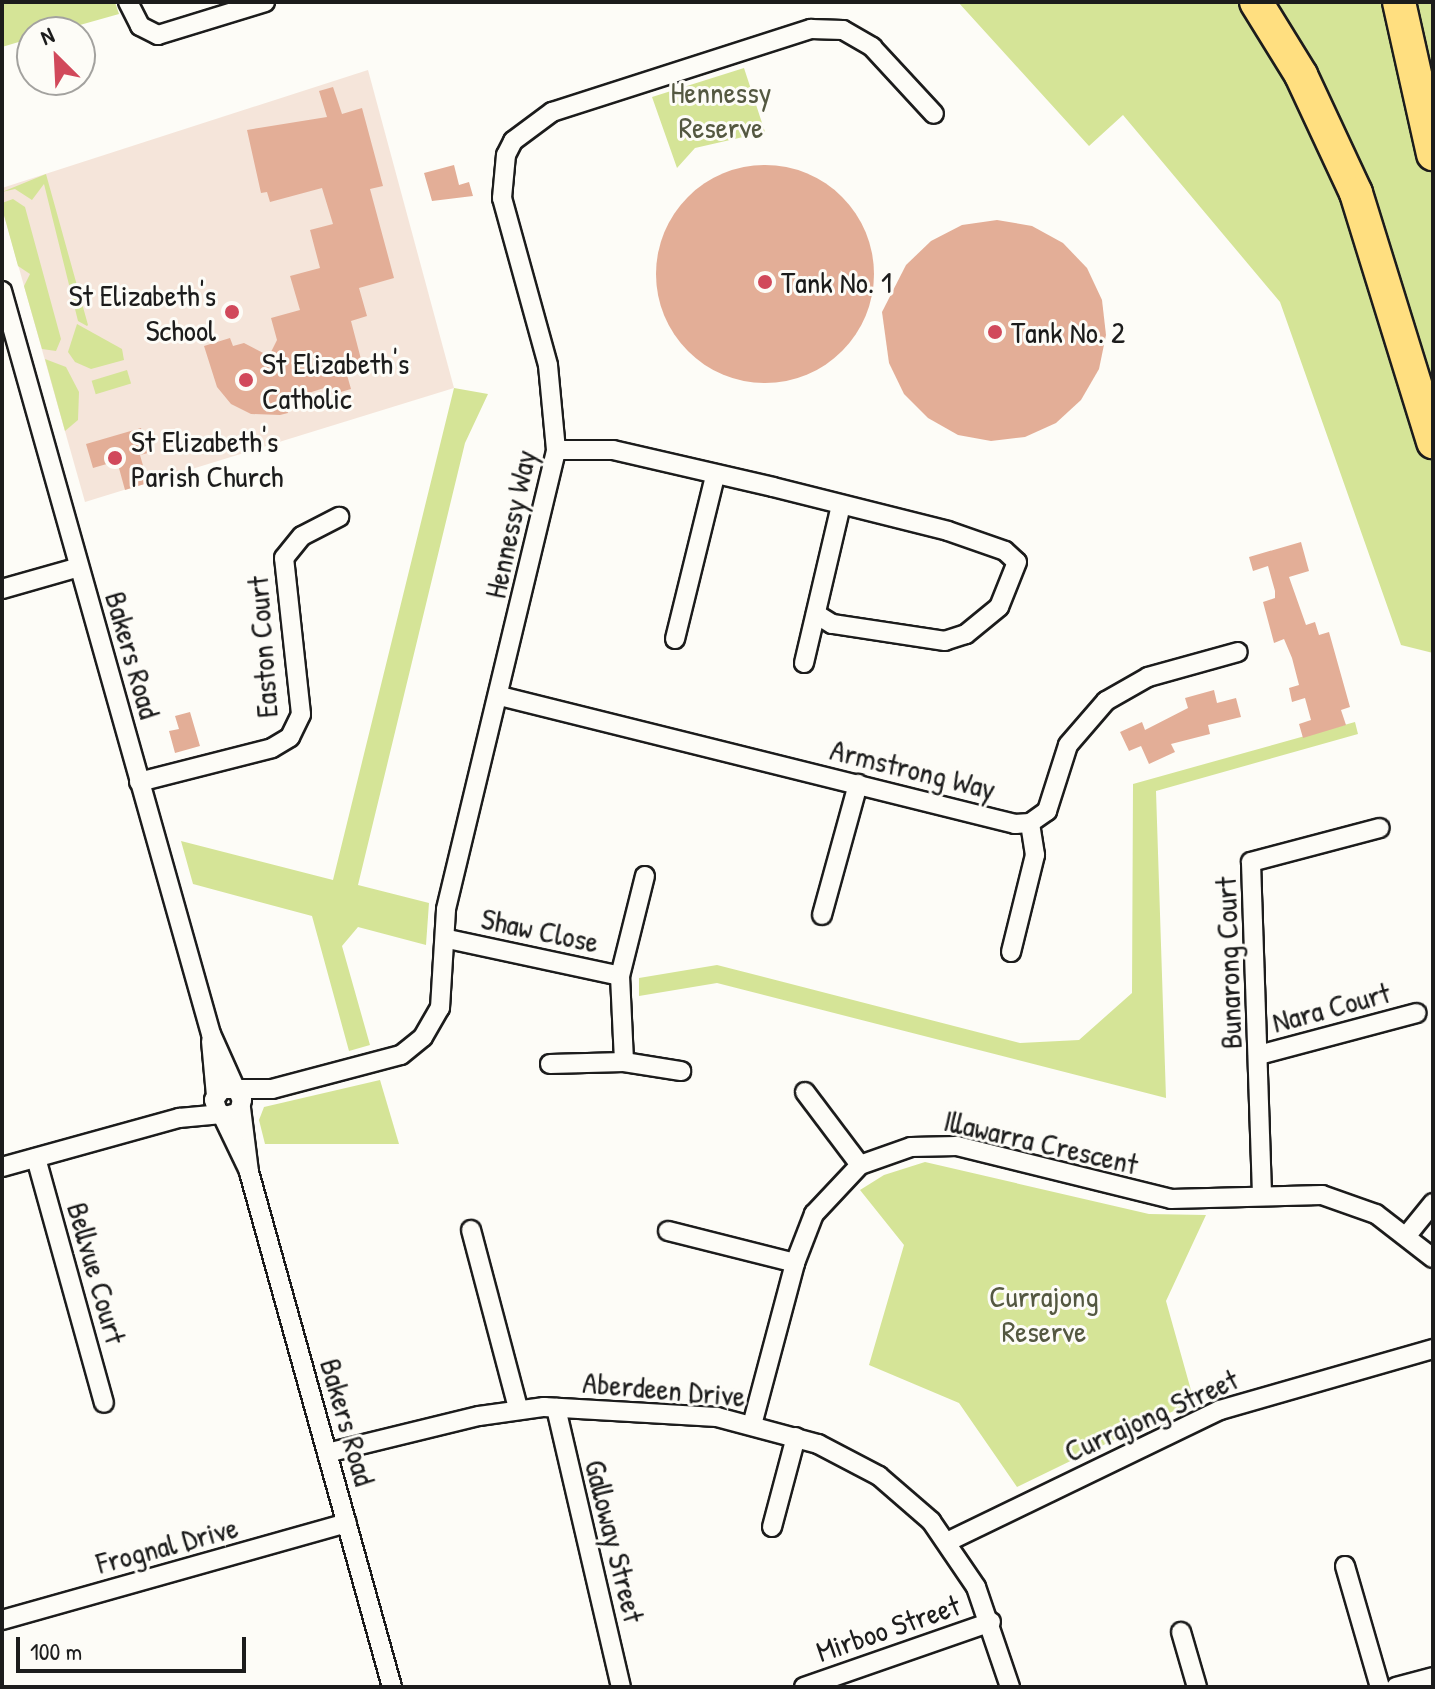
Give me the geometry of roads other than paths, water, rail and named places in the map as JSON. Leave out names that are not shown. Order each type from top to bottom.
[{"type":"highway","points":[[1256,2],[1301,75],[1356,193],[1433,442]]},
{"type":"highway","points":[[1399,2],[1433,154]]},
{"type":"street","points":[[128,2],[140,26],[158,35],[265,2]]},
{"type":"street","name":"Hennessy Way","points":[[2,1167],[219,1105],[231,1116],[239,1099],[391,1059],[423,1037],[445,990],[446,909],[500,696],[556,445],[548,365],[502,198],[506,155],[524,129],[552,112],[811,29],[843,30],[872,47],[934,114]]},
{"type":"street","name":"Bakers Road","points":[[2,291],[211,1034],[239,1099],[249,1172],[392,1687]]},
{"type":"street","points":[[556,445],[594,442],[605,449],[978,540],[1005,551],[1017,569],[999,607],[966,634],[945,641],[832,624],[816,614]]},
{"type":"street","points":[[675,639],[715,476]]},
{"type":"street","points":[[804,663],[841,505]]},
{"type":"street","name":"Easton Court","points":[[139,782],[272,748],[290,737],[301,714],[284,558],[302,536],[339,517]]},
{"type":"street","points":[[2,589],[79,567]]},
{"type":"street","name":"Armstrong Way","points":[[500,696],[1030,823],[1047,811],[1068,745],[1106,701],[1148,677],[1238,652]]},
{"type":"street","points":[[822,915],[858,784]]},
{"type":"street","points":[[1011,952],[1037,845],[1030,823]]},
{"type":"street","name":"Bunarong Court","points":[[1262,1194],[1251,862],[1380,828]]},
{"type":"street","name":"Shaw Close","points":[[624,1062],[620,976],[645,876]]},
{"type":"street","name":"Shaw Close","points":[[448,939],[620,976]]},
{"type":"street","name":"Nara Court","points":[[1259,1055],[1417,1013]]},
{"type":"street","name":"Bakers Road","points":[[211,1034],[219,1105],[249,1172]]},
{"type":"street","points":[[550,1064],[624,1062],[681,1071]]},
{"type":"street","points":[[805,1092],[860,1165]]},
{"type":"street","name":"Illawarra Crescent","points":[[752,1425],[795,1263],[814,1214],[860,1165],[897,1150],[941,1144],[1157,1197],[1262,1194],[1335,1198],[1376,1214],[1408,1234],[1433,1258]]},
{"type":"street","name":"Bellvue Court","points":[[36,1158],[104,1403]]},
{"type":"street","points":[[1408,1234],[1433,1203]]},
{"type":"street","points":[[471,1230],[518,1408]]},
{"type":"street","points":[[668,1231],[795,1263]]},
{"type":"street","name":"Currajong Street","points":[[947,1542],[1220,1410],[1433,1349]]},
{"type":"street","name":"Aberdeen Drive","points":[[327,1453],[518,1408],[620,1408],[752,1425],[796,1437],[879,1476],[917,1505],[947,1542],[976,1587],[991,1622],[1010,1687]]},
{"type":"street","name":"Galloway Street","points":[[556,1408],[621,1687]]},
{"type":"street","points":[[772,1527],[796,1437]]},
{"type":"street","name":"Frognal Drive","points":[[2,1620],[347,1523]]},
{"type":"street","points":[[1345,1566],[1380,1687]]},
{"type":"street","name":"Mirboo Street","points":[[804,1687],[991,1622]]},
{"type":"street","points":[[1181,1632],[1197,1687]]},
{"type":"street","points":[[1396,1687],[1433,1677]]},
{"type":"place","name":"Tank No. 1","points":[[765,282]]},
{"type":"place","name":"St Elizabeth's School","points":[[232,312]]},
{"type":"place","name":"Tank No. 2","points":[[995,332]]},
{"type":"place","name":"St Elizabeth's Catholic","points":[[246,380]]},
{"type":"place","name":"St Elizabeth's Parish Church","points":[[115,458]]},
{"type":"park label","name":"Hennessy Reserve","points":[[721,109]]},
{"type":"park label","name":"Currajong Reserve","points":[[1044,1313]]}]
